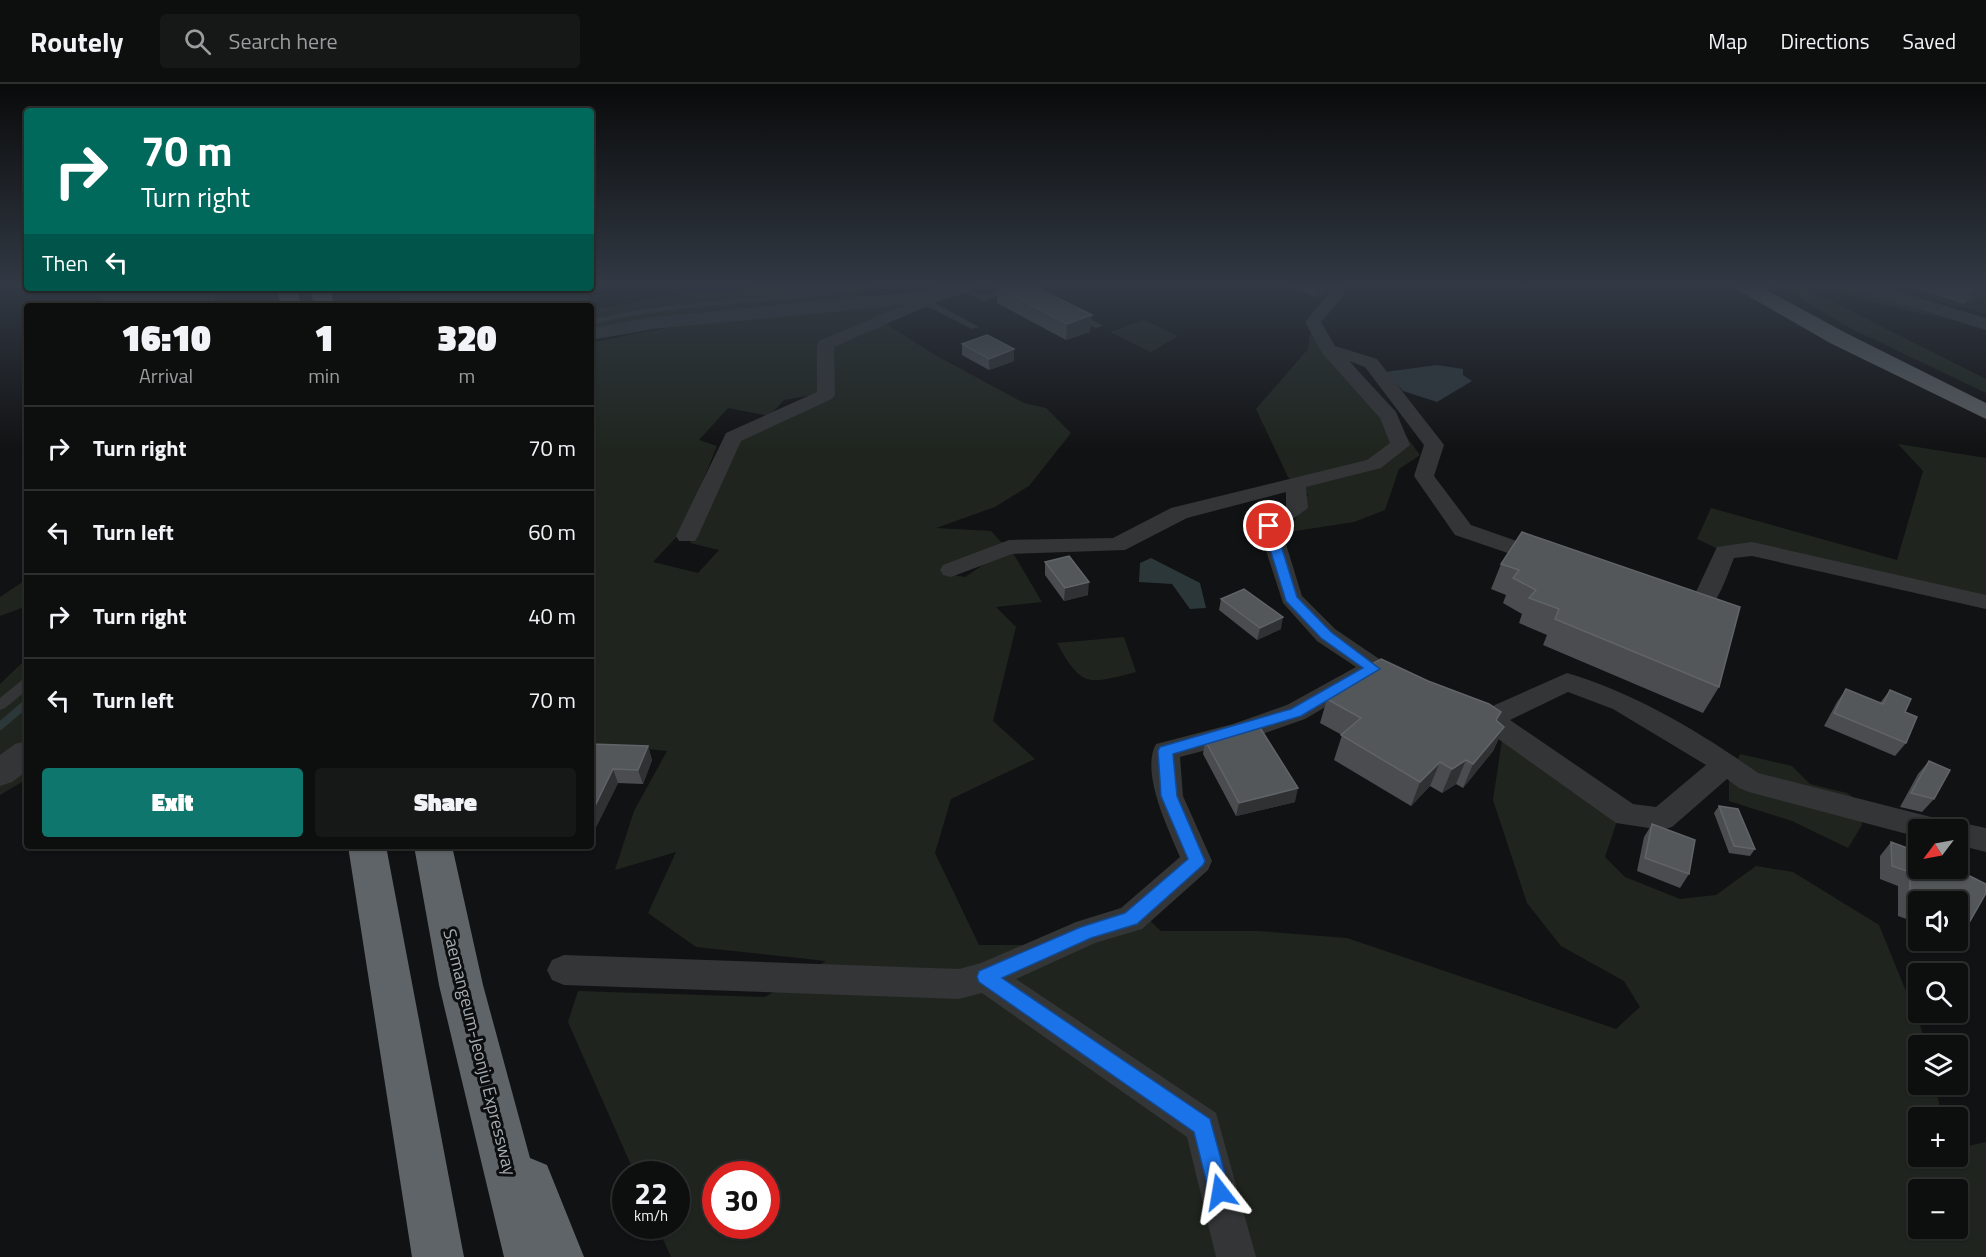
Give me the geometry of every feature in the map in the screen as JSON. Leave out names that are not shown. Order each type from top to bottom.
[{"type":"highway","points":[[1843,341],[1986,412]]},
{"type":"highway","points":[[1862,341],[1986,401]]},
{"type":"highway","points":[[368,849],[438,1257]]},
{"type":"highway","name":"Saemangeum-Jeonju Expressway","points":[[434,849],[461,985],[530,1257]]},
{"type":"highway","points":[[479,1054],[558,1257]]},
{"type":"street","points":[[687,536],[733,437],[826,395],[825,345],[835,341]]},
{"type":"street","points":[[951,570],[1009,547],[1117,545],[1179,513],[1374,464],[1400,445],[1389,416],[1328,349],[1323,341]]},
{"type":"street","points":[[1328,349],[1371,363],[1434,445],[1424,476],[1463,530],[1562,564]]},
{"type":"street","points":[[1296,485],[1298,508],[1269,526],[1291,598],[1326,635],[1373,669],[1410,688]]},
{"type":"street","points":[[1660,598],[1693,610],[1707,595],[1725,552],[1752,549],[1986,602]]},
{"type":"street","points":[[564,970],[959,984],[986,977],[1087,932],[1131,919],[1197,861],[1169,796],[1166,751],[1238,732],[1296,712],[1373,669]]},
{"type":"street","points":[[1489,719],[1567,682],[1623,703],[1726,764],[1749,781],[1908,823]]},
{"type":"street","points":[[1449,705],[1489,719],[1626,815],[1662,819],[1726,764]]},
{"type":"street","points":[[0,773],[24,755]]},
{"type":"street","points":[[1968,836],[1986,840]]},
{"type":"street","points":[[986,977],[1203,1126],[1236,1257]]},
{"type":"lane","points":[[0,705],[24,685]]},
{"type":"shaded area","points":[[832,341],[821,346],[818,394],[784,400],[769,416],[728,408],[699,440],[717,446],[683,530],[653,562],[698,573],[719,550],[690,543],[738,439],[832,398],[832,347],[846,341],[913,341],[1024,403],[1046,408],[1071,433],[1029,486],[995,507],[936,528],[991,531],[1002,543],[965,558],[941,573],[965,577],[986,563],[1013,553],[1042,602],[996,607],[1016,627],[993,721],[1035,759],[951,799],[935,853],[979,945],[1085,945],[1146,917],[1161,931],[1258,931],[1347,938],[1616,1029],[1640,1007],[1624,981],[1561,946],[1527,903],[1493,800],[1502,740],[1618,818],[1605,857],[1625,877],[1680,899],[1716,895],[1756,866],[1793,872],[1879,925],[1908,996],[1908,1023],[1919,1023],[1923,1035],[1908,1035],[1908,1095],[1937,1095],[1940,1107],[1908,1107],[1908,1167],[1968,1167],[1968,1146],[1986,1142],[1986,1257],[671,1257],[663,1239],[690,1239],[690,1161],[629,1161],[568,1022],[578,991],[765,997],[826,961],[696,947],[648,913],[676,852],[615,870],[634,811],[667,751],[594,743],[594,342]]},
{"type":"shaded area","points":[[1128,341],[1170,341],[1151,352]]},
{"type":"shaded area","points":[[1309,341],[1321,341],[1352,363],[1420,455],[1399,469],[1385,510],[1354,522],[1289,532],[1308,495],[1288,477],[1256,409],[1308,349]]},
{"type":"shaded area","points":[[1877,341],[1910,341],[1986,379],[1986,393]]},
{"type":"shaded area","points":[[1437,365],[1463,369],[1463,375],[1472,381],[1437,402],[1403,391],[1385,372]]},
{"type":"shaded area","points":[[1898,444],[1986,458],[1986,609],[1757,555],[1735,557],[1697,539],[1711,508],[1897,560],[1923,471]]},
{"type":"shaded area","points":[[1151,558],[1200,583],[1206,608],[1190,609],[1172,584],[1139,582],[1140,563]]},
{"type":"shaded area","points":[[24,581],[24,607],[0,616],[0,597]]},
{"type":"shaded area","points":[[1124,637],[1136,672],[1097,680],[1081,676],[1073,669],[1057,643]]},
{"type":"shaded area","points":[[24,661],[24,781],[0,795],[0,684]]},
{"type":"shaded area","points":[[1740,754],[1792,766],[1810,784],[1847,793],[1862,803],[1862,825],[1848,848],[1792,821],[1729,801],[1729,781]]},
{"type":"building","points":[[971,341],[998,341],[1014,349],[989,359],[962,344]]},
{"type":"building","points":[[1522,532],[1740,607],[1719,687],[1555,619],[1559,609],[1529,598],[1536,590],[1513,578],[1519,570],[1501,564]]},
{"type":"building","points":[[1069,556],[1089,582],[1065,588],[1045,562]]},
{"type":"building","points":[[1244,589],[1283,617],[1260,628],[1221,599]]},
{"type":"building","points":[[1381,659],[1428,681],[1489,704],[1501,712],[1496,720],[1504,727],[1473,764],[1466,760],[1452,769],[1440,762],[1420,782],[1341,735],[1361,718],[1327,699],[1360,670]]},
{"type":"building","points":[[1846,689],[1883,704],[1890,690],[1911,699],[1905,712],[1917,717],[1906,743],[1834,713]]},
{"type":"building","points":[[1259,726],[1298,788],[1239,803],[1205,740],[1238,735],[1236,732]]},
{"type":"building","points":[[594,744],[648,746],[638,770],[613,769],[594,808]]},
{"type":"building","points":[[1929,761],[1950,770],[1934,799],[1911,793]]},
{"type":"building","points":[[1719,806],[1738,809],[1755,849],[1734,846]]},
{"type":"building","points":[[1652,824],[1695,840],[1689,874],[1645,858]]},
{"type":"building","points":[[1891,842],[1908,848],[1908,871],[1892,866]]},
{"type":"building","points":[[1968,875],[1986,884],[1986,893],[1970,921],[1968,920],[1968,891],[1910,891],[1910,879],[1968,879]]},
{"type":"waterway","points":[[0,726],[24,706]]},
{"type":"route","points":[[1220,1192],[1203,1126],[986,977],[1087,932],[1131,919],[1197,861],[1169,796],[1166,751],[1238,732],[1296,712],[1373,669],[1326,635],[1291,598],[1269,526]]}]
